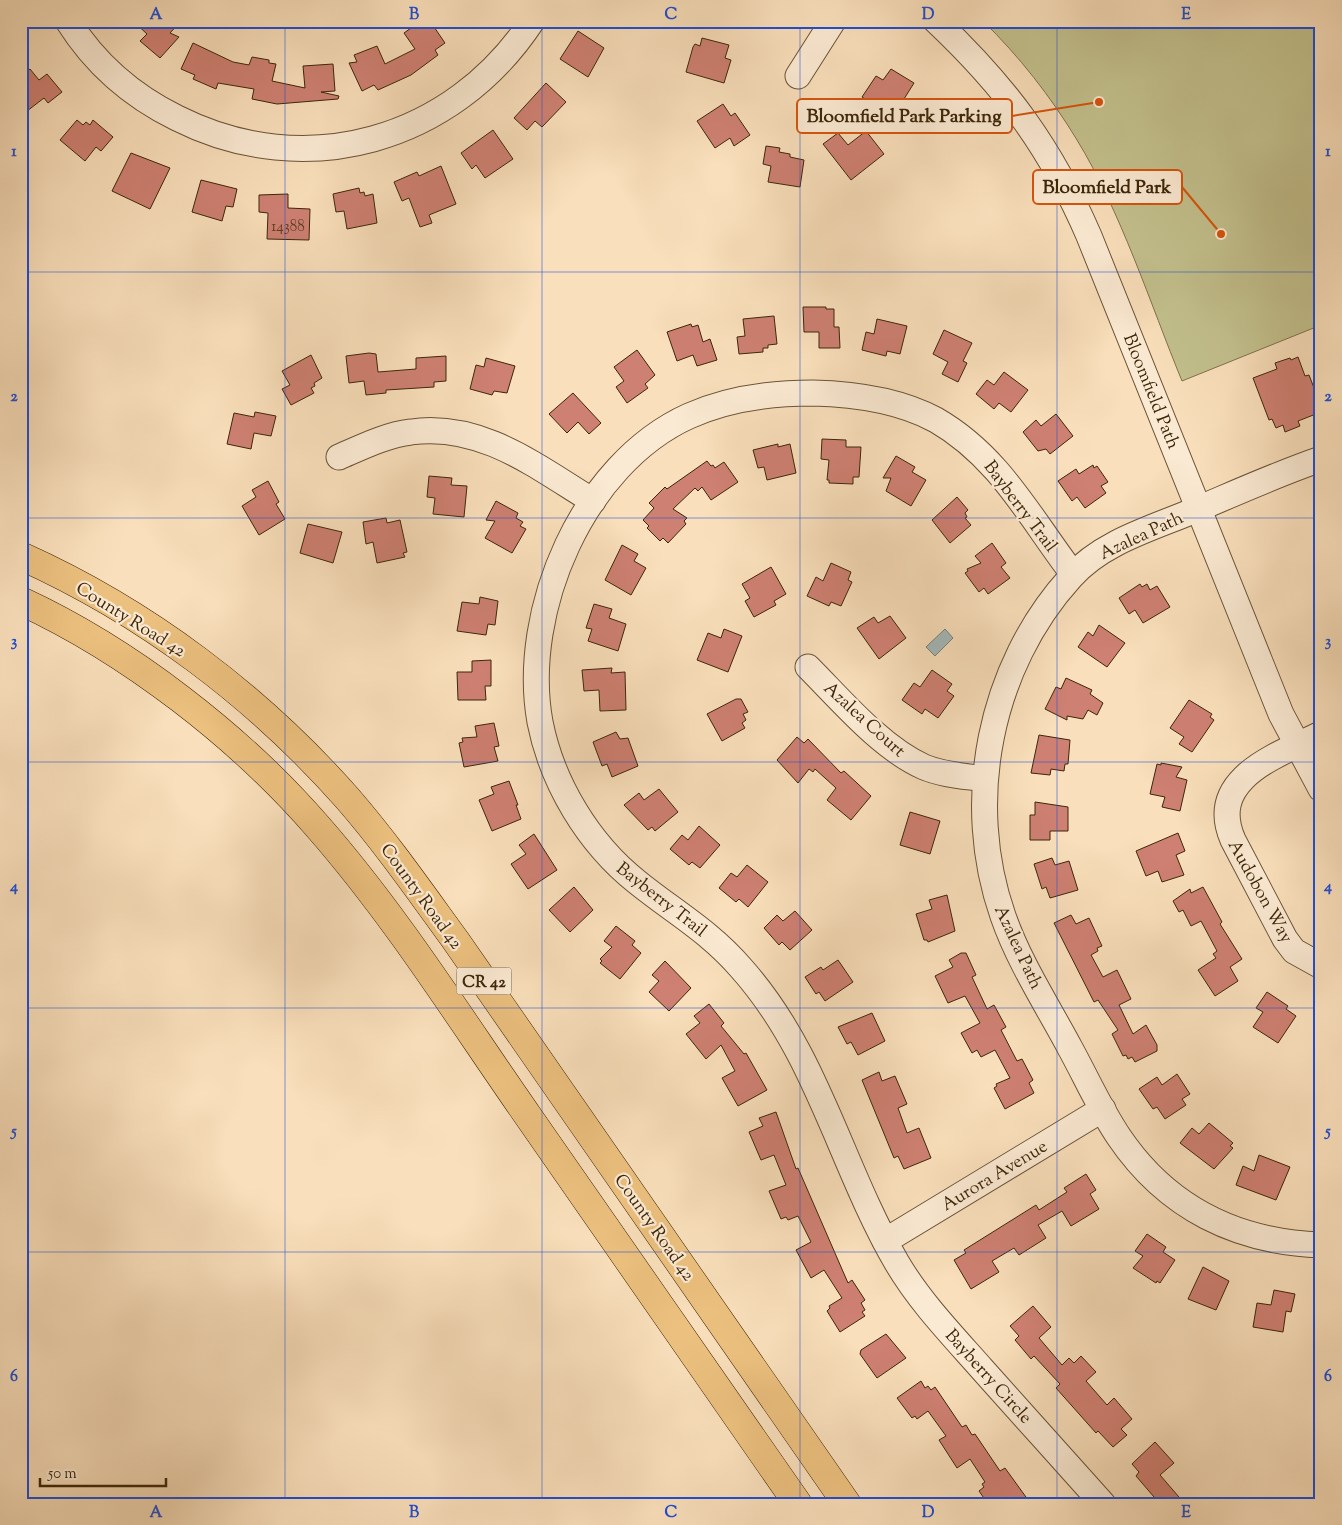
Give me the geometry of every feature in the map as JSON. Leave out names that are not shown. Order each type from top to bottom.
[{"type":"highway","name":"County Road 42","points":[[21,556],[120,608],[213,672],[289,738],[348,800],[412,879],[456,941],[847,1504]]},
{"type":"highway","name":"CR 42","points":[[21,601],[109,651],[188,705],[260,767],[317,825],[347,861],[421,963],[798,1504]]},
{"type":"street","points":[[68,21],[105,68],[142,98],[166,112],[231,140],[270,147],[302,149],[342,146],[373,139],[396,132],[438,112],[462,97],[492,72],[521,39],[532,21]]},
{"type":"street","points":[[798,76],[833,21]]},
{"type":"street","name":"Bloomfield Path","points":[[936,21],[994,81],[1031,129],[1060,172],[1090,236],[1281,714],[1321,789]]},
{"type":"street","name":"Bayberry Trail","points":[[885,1241],[861,1193],[808,1067],[779,1015],[726,950],[690,920],[636,882],[598,844],[581,821],[556,774],[540,724],[536,671],[538,648],[551,581],[573,535],[593,501],[608,481],[637,451],[684,418],[708,408],[774,395],[839,394],[870,398],[901,406],[932,418],[977,450],[997,469],[1012,488],[1073,574]]},
{"type":"street","points":[[339,456],[376,441],[410,432],[437,430],[468,434],[496,443],[593,501]]},
{"type":"street","name":"Azalea Path","points":[[1321,459],[1268,478],[1199,509],[1150,528],[1108,548],[1073,574],[1040,619],[1009,678],[993,728],[985,779],[986,844],[996,894],[1004,918],[1022,960],[1119,1137],[1136,1159],[1172,1195],[1219,1223],[1269,1241],[1321,1245]]},
{"type":"street","name":"Azalea Court","points":[[808,667],[883,740],[907,757],[925,767],[985,779]]},
{"type":"street","name":"Audobon Way","points":[[1321,734],[1272,758],[1242,778],[1233,789],[1228,801],[1228,828],[1286,939],[1294,951],[1321,966]]},
{"type":"street","name":"Aurora Avenue","points":[[885,1241],[1103,1109]]},
{"type":"street","name":"Bayberry Circle","points":[[885,1241],[910,1283],[934,1314],[1103,1504]]},
{"type":"shaded area","points":[[983,21],[1321,21],[1321,325],[1182,381],[1134,258],[1093,168],[1067,124],[1045,93],[1022,63]]},
{"type":"water","points":[[945,629],[953,638],[935,656],[926,647]]},
{"type":"building","points":[[133,21],[181,21],[170,33],[179,37],[160,58],[140,41],[147,34]]},
{"type":"building","points":[[421,21],[430,21],[445,43],[435,50],[438,55],[411,75],[378,90],[374,85],[362,91],[349,63],[357,62],[354,55],[377,46],[385,64],[415,49],[404,33]]},
{"type":"building","points":[[578,31],[604,48],[588,77],[560,59]]},
{"type":"building","points":[[702,38],[729,45],[725,58],[731,60],[724,83],[686,72],[693,47],[695,44],[700,46]]},
{"type":"building","points":[[193,43],[233,62],[249,65],[252,57],[269,60],[269,63],[276,64],[272,81],[305,88],[303,66],[333,64],[335,91],[321,92],[339,96],[338,99],[277,104],[252,99],[254,89],[218,83],[216,89],[193,79],[195,75],[181,69]]},
{"type":"building","points":[[30,69],[39,80],[47,74],[62,92],[48,103],[44,98],[27,111],[21,104],[21,76]]},
{"type":"building","points":[[891,69],[914,83],[904,99],[912,104],[904,115],[883,101],[878,108],[862,97],[876,76],[883,80]]},
{"type":"building","points":[[546,83],[566,102],[542,127],[535,121],[527,130],[514,118]]},
{"type":"building","points":[[723,104],[731,116],[735,113],[750,135],[734,146],[730,138],[715,148],[697,121]]},
{"type":"building","points":[[77,120],[83,125],[86,122],[90,125],[93,120],[113,137],[101,151],[96,147],[85,161],[60,140]]},
{"type":"building","points":[[493,130],[513,159],[485,178],[476,165],[472,169],[461,153]]},
{"type":"building","points":[[866,131],[884,154],[851,180],[823,144],[838,133],[848,145]]},
{"type":"building","points":[[766,146],[780,148],[779,152],[804,160],[800,187],[768,182],[771,166],[763,164]]},
{"type":"building","points":[[131,153],[170,168],[150,209],[112,191]]},
{"type":"building","points":[[441,166],[456,204],[429,215],[432,223],[420,227],[409,198],[402,201],[394,182],[417,172],[419,176]]},
{"type":"building","points":[[201,180],[237,189],[233,207],[226,206],[222,221],[192,212]]},
{"type":"building","points":[[359,188],[360,193],[364,192],[365,196],[373,194],[377,223],[347,229],[344,211],[336,212],[333,194]]},
{"type":"building","points":[[288,194],[288,208],[310,209],[309,240],[267,239],[268,213],[259,212],[259,195]]},
{"type":"building","points":[[803,307],[834,309],[834,327],[839,327],[840,348],[819,348],[819,332],[804,332]]},
{"type":"building","points":[[774,316],[777,344],[768,345],[768,348],[763,348],[763,352],[739,354],[737,337],[745,336],[743,319]]},
{"type":"building","points":[[877,319],[907,326],[900,354],[887,351],[886,356],[862,350],[866,332],[874,334]]},
{"type":"building","points":[[691,324],[692,327],[698,325],[703,342],[710,339],[717,360],[697,366],[693,355],[677,361],[667,332]]},
{"type":"building","points":[[944,330],[972,343],[963,361],[967,363],[958,382],[942,374],[948,362],[933,354]]},
{"type":"building","points":[[637,350],[655,375],[645,384],[648,388],[627,403],[616,387],[624,381],[614,367]]},
{"type":"building","points":[[376,354],[378,372],[416,369],[416,358],[446,356],[446,381],[434,382],[434,387],[386,390],[386,393],[366,395],[364,381],[349,383],[346,356]]},
{"type":"building","points":[[311,355],[322,378],[314,383],[315,386],[311,388],[314,393],[291,405],[282,389],[290,385],[282,371]]},
{"type":"building","points":[[1298,357],[1305,376],[1309,375],[1321,406],[1321,412],[1298,421],[1300,426],[1285,432],[1283,425],[1276,428],[1272,419],[1269,420],[1253,378],[1277,369],[1275,363]]},
{"type":"building","points":[[486,358],[515,366],[507,393],[494,391],[492,395],[470,389],[476,365],[484,367]]},
{"type":"building","points":[[1004,372],[1028,390],[1011,412],[999,403],[994,409],[976,394],[987,380],[994,385]]},
{"type":"building","points":[[573,393],[601,423],[589,434],[578,422],[567,433],[549,414]]},
{"type":"building","points":[[255,412],[276,416],[271,436],[254,433],[251,449],[227,444],[234,413],[254,417]]},
{"type":"building","points":[[1056,414],[1073,436],[1050,454],[1046,449],[1038,451],[1023,432],[1036,420],[1041,426]]},
{"type":"building","points":[[822,439],[846,440],[846,447],[861,447],[859,477],[853,477],[853,484],[829,483],[829,480],[827,480],[829,460],[821,459]]},
{"type":"building","points":[[778,444],[778,447],[790,444],[796,473],[767,480],[764,467],[758,468],[753,450]]},
{"type":"building","points":[[896,456],[915,467],[912,472],[926,480],[911,506],[886,491],[891,478],[883,478]]},
{"type":"building","points":[[707,461],[715,468],[724,462],[738,482],[711,500],[702,487],[698,491],[695,488],[673,509],[687,518],[684,521],[686,524],[668,543],[663,538],[660,541],[647,528],[649,526],[643,520],[654,508],[649,503],[665,487],[667,489]]},
{"type":"building","points":[[1093,465],[1094,468],[1097,466],[1108,482],[1101,486],[1106,493],[1085,508],[1077,497],[1072,501],[1058,481],[1076,469],[1079,474]]},
{"type":"building","points":[[429,476],[452,478],[451,485],[467,486],[464,517],[433,514],[435,498],[427,497]]},
{"type":"building","points":[[268,481],[279,502],[276,504],[285,519],[259,535],[242,506],[256,497],[252,490]]},
{"type":"building","points":[[957,497],[968,510],[965,513],[967,517],[965,518],[971,525],[950,543],[932,520]]},
{"type":"building","points":[[496,501],[518,513],[516,518],[523,522],[520,526],[526,529],[512,553],[485,538],[495,521],[486,520]]},
{"type":"building","points":[[386,518],[387,523],[400,520],[407,552],[403,553],[405,557],[377,563],[373,542],[366,544],[363,522]]},
{"type":"building","points":[[308,524],[342,532],[333,563],[300,553]]},
{"type":"building","points":[[992,543],[1006,563],[1001,567],[1010,578],[988,594],[984,588],[979,592],[965,573],[968,571],[967,569],[981,563],[975,556]]},
{"type":"building","points":[[622,545],[638,554],[634,561],[646,568],[631,595],[605,580]]},
{"type":"building","points":[[831,563],[851,572],[848,580],[852,582],[841,606],[831,602],[829,606],[807,596],[816,577],[823,581]]},
{"type":"building","points":[[771,567],[786,594],[774,601],[776,605],[754,617],[745,601],[750,598],[742,584]]},
{"type":"building","points":[[1140,584],[1142,587],[1147,584],[1150,590],[1157,586],[1170,607],[1143,623],[1135,610],[1129,614],[1119,598]]},
{"type":"building","points":[[480,597],[498,601],[495,625],[488,624],[486,635],[457,631],[462,602],[479,604]]},
{"type":"building","points":[[594,604],[612,609],[609,618],[626,624],[618,651],[588,641],[592,629],[586,628]]},
{"type":"building","points":[[890,616],[906,638],[879,659],[857,628],[874,617],[878,623]]},
{"type":"building","points":[[1099,625],[1125,643],[1107,667],[1078,647],[1088,632],[1093,636]]},
{"type":"building","points":[[724,629],[742,636],[728,672],[697,660],[708,633],[721,638]]},
{"type":"building","points":[[491,660],[491,686],[485,686],[486,700],[458,700],[457,672],[472,672],[472,661]]},
{"type":"building","points":[[612,668],[611,673],[625,672],[626,710],[600,711],[599,690],[584,691],[582,670]]},
{"type":"building","points":[[932,670],[952,684],[947,691],[954,696],[938,718],[925,709],[922,714],[902,700],[914,683],[920,687]]},
{"type":"building","points":[[1066,678],[1092,690],[1090,694],[1103,703],[1097,715],[1088,710],[1083,719],[1067,716],[1067,720],[1045,709],[1056,687],[1061,689]]},
{"type":"building","points":[[736,699],[741,699],[748,712],[743,714],[746,720],[742,723],[745,728],[722,741],[707,714]]},
{"type":"building","points":[[1189,700],[1212,714],[1210,717],[1214,720],[1192,752],[1179,744],[1184,737],[1170,728]]},
{"type":"building","points":[[494,723],[499,746],[494,747],[498,761],[464,767],[459,743],[463,742],[462,738],[477,737],[475,726]]},
{"type":"building","points":[[616,732],[620,739],[628,738],[638,766],[612,777],[607,764],[602,766],[593,742]]},
{"type":"building","points":[[1039,735],[1070,740],[1068,764],[1065,764],[1064,771],[1051,769],[1050,775],[1031,773]]},
{"type":"building","points":[[797,737],[804,743],[808,739],[841,773],[844,771],[871,796],[851,820],[827,800],[836,788],[815,769],[813,772],[809,769],[798,783],[777,760]]},
{"type":"building","points":[[1161,763],[1182,767],[1176,777],[1187,780],[1180,811],[1162,807],[1165,797],[1150,794],[1157,764],[1161,765]]},
{"type":"building","points":[[509,781],[521,819],[492,831],[479,800],[494,794],[491,787]]},
{"type":"building","points":[[659,789],[678,812],[655,831],[652,827],[648,830],[624,805],[639,793],[644,800]]},
{"type":"building","points":[[1035,802],[1068,807],[1068,831],[1050,831],[1050,840],[1030,840],[1030,815],[1035,815]]},
{"type":"building","points":[[910,812],[940,821],[930,854],[900,845]]},
{"type":"building","points":[[699,826],[720,845],[700,868],[692,862],[689,865],[670,849],[682,835],[688,840]]},
{"type":"building","points":[[1178,833],[1185,851],[1176,855],[1184,875],[1162,882],[1158,871],[1146,876],[1136,851]]},
{"type":"building","points":[[534,834],[557,870],[528,889],[511,864],[526,854],[519,845]]},
{"type":"building","points":[[1052,858],[1055,865],[1069,861],[1078,890],[1050,898],[1046,887],[1042,889],[1034,864]]},
{"type":"building","points":[[747,865],[768,882],[748,907],[739,899],[736,902],[719,888],[731,873],[737,877]]},
{"type":"building","points":[[574,887],[593,910],[570,932],[549,910]]},
{"type":"building","points":[[1203,887],[1222,922],[1220,924],[1242,959],[1230,967],[1238,981],[1215,996],[1198,970],[1216,958],[1213,954],[1217,951],[1201,921],[1191,926],[1183,910],[1179,912],[1173,901],[1190,889],[1191,893]]},
{"type":"building","points":[[947,895],[955,931],[928,942],[924,940],[916,914],[932,909],[929,900]]},
{"type":"building","points":[[795,911],[812,930],[790,950],[782,942],[779,945],[764,928],[777,915],[783,921]]},
{"type":"building","points":[[1071,915],[1076,924],[1089,918],[1102,946],[1097,948],[1098,951],[1091,955],[1103,977],[1117,970],[1131,999],[1119,1005],[1133,1034],[1146,1025],[1157,1045],[1157,1051],[1135,1062],[1132,1057],[1128,1059],[1126,1055],[1123,1056],[1112,1034],[1118,1030],[1098,1000],[1094,1002],[1054,923]]},
{"type":"building","points":[[616,926],[635,941],[632,945],[641,953],[620,979],[600,963],[602,961],[600,959],[612,947],[604,941]]},
{"type":"building","points":[[961,953],[966,953],[976,975],[972,977],[987,1009],[994,1005],[1006,1027],[1001,1030],[1017,1061],[1022,1059],[1033,1080],[1029,1083],[1034,1093],[1005,1109],[994,1088],[997,1086],[996,1084],[1010,1078],[995,1050],[981,1057],[977,1050],[972,1053],[961,1033],[980,1023],[965,996],[948,1003],[935,976],[953,967],[949,960]]},
{"type":"building","points":[[838,960],[853,982],[825,1001],[819,992],[816,994],[805,977],[821,967],[823,970]]},
{"type":"building","points":[[665,961],[691,988],[669,1011],[649,992],[659,981],[652,975]]},
{"type":"building","points":[[1267,992],[1288,1006],[1286,1009],[1296,1016],[1278,1043],[1253,1027],[1263,1012],[1256,1008]]},
{"type":"building","points":[[709,1004],[724,1023],[721,1026],[744,1054],[746,1053],[767,1090],[738,1106],[722,1078],[735,1071],[721,1045],[706,1059],[686,1034],[700,1023],[694,1016]]},
{"type":"building","points":[[872,1013],[885,1041],[858,1055],[851,1042],[847,1044],[838,1027]]},
{"type":"building","points":[[879,1072],[882,1081],[895,1076],[907,1104],[898,1108],[907,1133],[919,1128],[931,1158],[904,1169],[898,1156],[894,1158],[862,1080]]},
{"type":"building","points":[[1177,1074],[1190,1094],[1182,1099],[1186,1105],[1165,1119],[1157,1107],[1153,1109],[1139,1089],[1157,1077],[1162,1085]]},
{"type":"building","points":[[776,1112],[796,1169],[798,1168],[848,1283],[852,1280],[865,1300],[861,1303],[865,1310],[862,1312],[865,1316],[840,1332],[827,1311],[830,1308],[829,1306],[842,1298],[824,1270],[811,1278],[796,1250],[811,1242],[798,1216],[788,1220],[786,1217],[781,1219],[769,1191],[786,1185],[774,1155],[761,1160],[749,1132],[763,1126],[759,1118]]},
{"type":"building","points":[[1209,1123],[1233,1143],[1230,1146],[1233,1148],[1214,1169],[1180,1143],[1192,1128],[1199,1134]]},
{"type":"building","points":[[1259,1155],[1290,1167],[1276,1200],[1236,1185],[1243,1166],[1254,1171]]},
{"type":"building","points":[[1086,1174],[1096,1190],[1090,1194],[1099,1209],[1071,1226],[1062,1211],[1038,1225],[1046,1238],[1019,1255],[1014,1248],[992,1261],[999,1272],[971,1289],[954,1260],[966,1253],[964,1250],[1036,1205],[1039,1210],[1067,1192],[1064,1188]]},
{"type":"building","points":[[1147,1234],[1166,1247],[1163,1252],[1175,1260],[1160,1283],[1157,1281],[1156,1283],[1133,1268],[1143,1256],[1135,1251]]},
{"type":"building","points":[[1203,1267],[1229,1281],[1216,1310],[1188,1299]]},
{"type":"building","points":[[1274,1290],[1295,1294],[1291,1312],[1286,1311],[1283,1332],[1253,1327],[1257,1303],[1271,1305]]},
{"type":"building","points":[[1033,1306],[1051,1327],[1039,1338],[1062,1365],[1069,1358],[1074,1363],[1081,1356],[1096,1372],[1086,1381],[1107,1405],[1114,1398],[1132,1419],[1121,1429],[1127,1435],[1113,1447],[1098,1431],[1096,1433],[1056,1388],[1060,1384],[1034,1356],[1031,1359],[1015,1340],[1019,1336],[1010,1326]]},
{"type":"building","points":[[886,1334],[906,1358],[877,1378],[860,1354],[861,1350]]},
{"type":"building","points":[[921,1381],[925,1388],[928,1386],[931,1390],[935,1387],[962,1427],[966,1425],[972,1435],[975,1434],[1000,1471],[1005,1468],[1031,1504],[988,1504],[979,1491],[984,1487],[982,1484],[985,1482],[970,1459],[957,1468],[939,1440],[946,1436],[928,1411],[917,1419],[915,1416],[912,1418],[897,1398]]},
{"type":"building","points":[[1155,1442],[1174,1463],[1160,1475],[1185,1504],[1160,1504],[1136,1476],[1139,1472],[1132,1464]]},
{"type":"place","name":"Bloomfield Park Parking","points":[[1099,102]]},
{"type":"place","name":"Bloomfield Park","points":[[1221,234]]}]
